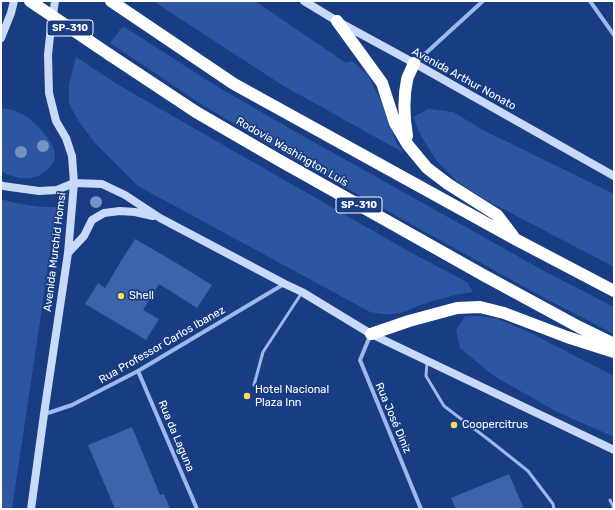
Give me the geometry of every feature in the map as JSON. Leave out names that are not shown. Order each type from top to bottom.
[{"type":"highway","name":"Rodovia Washington Luís","points":[[30,1],[196,112],[485,276],[579,327],[614,344]]},
{"type":"highway","points":[[111,1],[234,84],[514,239],[614,291]]},
{"type":"highway","points":[[337,21],[382,83],[395,123],[408,145],[427,168],[448,184],[497,215],[514,239]]},
{"type":"highway","points":[[408,145],[404,122],[404,107],[407,79],[414,63]]},
{"type":"highway","points":[[371,334],[409,320],[457,308],[480,308],[504,313],[566,337],[614,352]]},
{"type":"main road","points":[[1,38],[14,1]]},
{"type":"main road","name":"Avenida Murchid Homsi","points":[[31,509],[68,253],[74,183],[72,156],[66,138],[56,121],[49,93],[48,55],[55,1]]},
{"type":"main road","name":"Avenida Arthur Nonato","points":[[304,1],[614,176]]},
{"type":"main road","points":[[1,185],[39,191],[57,190],[74,183],[102,184],[125,195],[160,218],[302,292],[371,334],[614,450]]},
{"type":"main road","points":[[68,253],[84,236],[92,220],[104,212],[120,210],[160,218]]},
{"type":"street","points":[[414,63],[482,1]]},
{"type":"street","points":[[590,1],[614,35]]},
{"type":"street","name":"Rua Professor Carlos Ibanez","points":[[44,414],[72,405],[138,371],[285,284]]},
{"type":"street","name":"Rua José Diniz","points":[[371,334],[360,360],[421,509]]},
{"type":"street","name":"Rua da Laguna","points":[[138,371],[197,509]]},
{"type":"lane","points":[[254,385],[263,352],[302,292]]},
{"type":"lane","points":[[427,360],[426,376],[444,406],[528,471],[553,504],[554,509]]},
{"type":"lane","points":[[610,500],[614,508]]},
{"type":"shaded area","points":[[153,1],[255,1],[346,63],[352,61],[368,75],[383,106],[396,142],[404,153],[282,85]]},
{"type":"shaded area","points":[[123,26],[218,87],[296,132],[546,272],[614,307],[614,334],[535,293],[285,154],[204,106],[110,43]]},
{"type":"shaded area","points":[[76,57],[117,84],[410,252],[467,282],[473,292],[439,299],[401,313],[386,314],[370,312],[138,186],[95,143],[77,119],[69,103],[69,84]]},
{"type":"shaded area","points":[[1,108],[9,109],[27,117],[43,132],[52,145],[55,157],[51,166],[44,173],[39,176],[19,178],[1,171]]},
{"type":"shaded area","points":[[428,109],[453,112],[483,130],[614,194],[614,267],[486,200],[458,182],[436,160],[420,134],[413,117]]},
{"type":"shaded area","points":[[1,199],[43,207],[57,207],[12,509],[1,509]]},
{"type":"shaded area","points":[[465,316],[481,316],[498,319],[527,331],[614,376],[614,437],[557,412],[494,376],[460,348],[456,330]]},
{"type":"building","points":[[135,239],[212,285],[197,308],[159,284],[143,310],[159,319],[146,340],[85,304],[98,283],[105,288]]},
{"type":"building","points":[[132,427],[160,495],[164,494],[170,509],[115,509],[88,445]]},
{"type":"building","points":[[509,474],[524,509],[456,509],[451,498]]},
{"type":"place","name":"Shell","points":[[121,296]]},
{"type":"place","name":"Hotel Nacional Plaza Inn","points":[[247,396]]},
{"type":"place","name":"Coopercitrus","points":[[454,425]]}]
